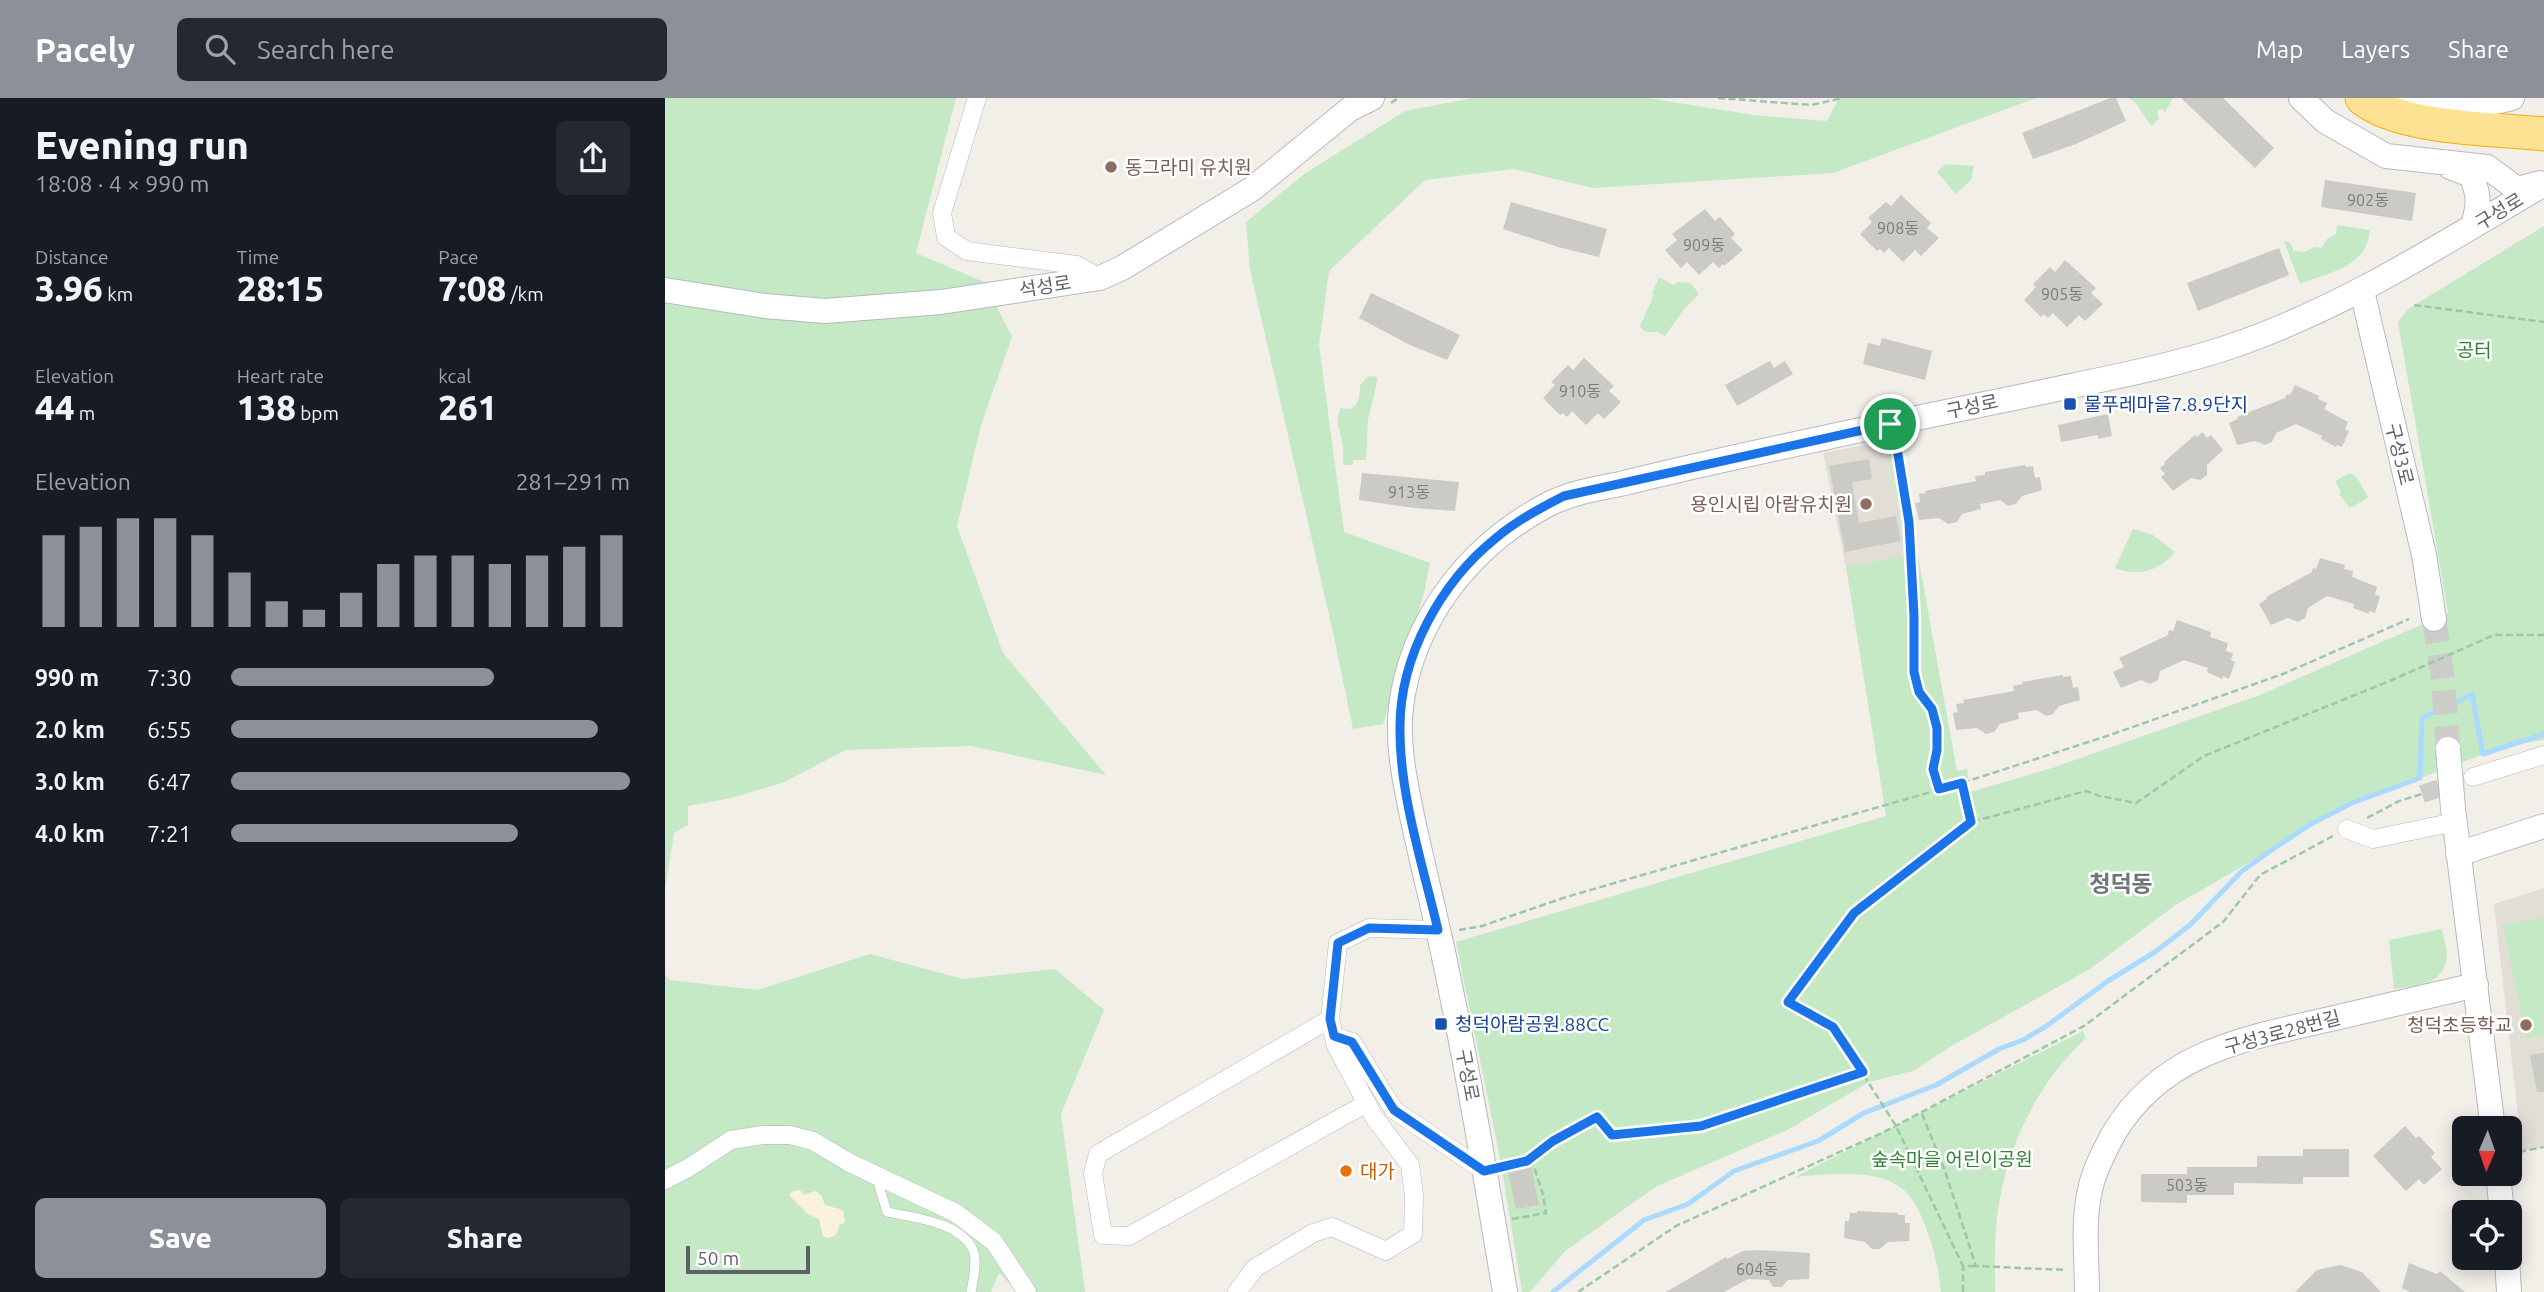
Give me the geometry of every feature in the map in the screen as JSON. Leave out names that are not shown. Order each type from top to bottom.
[{"type":"highway","points":[[2362,98],[2369,104],[2412,120],[2544,134]]},
{"type":"street","points":[[977,98],[942,213],[946,237],[967,251],[1077,265],[1100,278]]},
{"type":"street","name":"석성로","points":[[665,290],[765,306],[825,311],[941,302],[1100,278],[1122,268],[1252,189],[1350,109],[1372,98]]},
{"type":"street","points":[[2301,98],[2325,121],[2386,156],[2487,167],[2517,189],[2544,183]]},
{"type":"street","points":[[2406,98],[2465,109],[2512,98]]},
{"type":"street","points":[[2440,163],[2471,175],[2479,202],[2473,226]]},
{"type":"street","name":"구성로","points":[[1505,1292],[1469,1079],[1408,797],[1401,753],[1401,704],[1417,645],[1428,621],[1457,576],[1495,538],[1564,496],[2180,362],[2249,340],[2362,291],[2544,183]]},
{"type":"street","name":"구성3로","points":[[2362,291],[2424,555],[2434,619]]},
{"type":"street","points":[[2448,749],[2458,855],[2491,1116]]},
{"type":"street","points":[[2473,777],[2544,755]]},
{"type":"street","points":[[2347,829],[2373,839],[2454,815]]},
{"type":"street","points":[[2458,855],[2544,826]]},
{"type":"street","points":[[1237,1292],[1255,1268],[1313,1233],[1332,1227],[1386,1251],[1413,1234],[1414,1195],[1410,1165],[1374,1117],[1336,1046],[1332,1027],[1338,943],[1369,928],[1438,930]]},
{"type":"street","name":"구성3로28번길","points":[[2087,1281],[2088,1199],[2097,1167],[2124,1118],[2138,1100],[2162,1078],[2206,1053],[2248,1038],[2476,985]]},
{"type":"street","points":[[1332,1027],[1098,1154],[1093,1173],[1103,1235],[1129,1236],[1367,1103]]},
{"type":"street","points":[[1332,1027],[1352,1042],[1394,1110],[1484,1171]]},
{"type":"street","points":[[665,1180],[731,1140],[763,1135],[790,1135],[813,1141],[850,1163],[956,1213],[993,1242],[1027,1292]]},
{"type":"street","points":[[2508,1270],[2509,1292]]},
{"type":"lane","points":[[876,1175],[887,1212],[943,1225],[968,1241],[975,1254],[971,1292]]},
{"type":"path","points":[[1718,98],[1811,105],[1843,98]]},
{"type":"path","points":[[2414,305],[2544,322]]},
{"type":"path","points":[[1890,424],[1896,442],[1909,522],[1914,672],[1919,692],[1932,709],[1937,728],[1937,750],[1933,769],[1939,789]]},
{"type":"path","points":[[1438,930],[1482,926],[1566,897],[1962,783],[2110,735],[2283,674],[2409,620]]},
{"type":"path","points":[[1963,1292],[1963,1266],[1896,1126],[1877,1094],[1833,1027],[1788,1002],[1854,913],[1971,822],[2086,791],[2136,803],[2204,756],[2392,680],[2494,635],[2544,635]]},
{"type":"path","points":[[1962,783],[1971,822]]},
{"type":"path","points":[[1578,1292],[1677,1226],[1896,1126],[2084,1026],[2223,922],[2260,875],[2399,801],[2422,794]]},
{"type":"path","points":[[1484,1171],[1527,1161],[1553,1141],[1597,1117],[1612,1135],[1701,1126],[1863,1072]]},
{"type":"path","points":[[1922,1113],[1945,1171],[1976,1266]]},
{"type":"path","points":[[2522,1151],[2544,1147]]},
{"type":"path","points":[[1493,1222],[1546,1213],[1543,1194],[1531,1158]]},
{"type":"path","points":[[1963,1266],[2087,1281]]},
{"type":"shaded area","name":"용인시립 아람유치원","points":[[1885,441],[1908,555],[1846,567],[1823,453]]},
{"type":"shaded area","name":"청덕초등학교","points":[[2544,888],[2544,1147],[2522,1151],[2522,1116],[2518,1116],[2494,904]]},
{"type":"green space","points":[[665,98],[956,98],[916,253],[984,282],[1012,337],[981,425],[957,526],[1003,653],[1106,775],[971,746],[846,750],[782,783],[731,798],[688,806],[688,825],[674,833],[665,891]]},
{"type":"green space","points":[[1473,98],[1648,98],[1753,115],[1827,121],[1839,98],[2036,98],[1833,173],[1593,188],[1513,169],[1425,180],[1329,271],[1319,345],[1344,532],[1430,563],[1424,593],[1383,724],[1353,729],[1250,269],[1246,222],[1304,174],[1405,111]]},
{"type":"green space","points":[[2128,98],[2173,98],[2165,112],[2158,110],[2159,118],[2152,126],[2136,104]]},
{"type":"green space","points":[[1946,164],[1974,166],[1971,180],[1956,194],[1937,172]]},
{"type":"green space","points":[[2337,225],[2370,230],[2362,252],[2345,266],[2300,284],[2284,241],[2290,242],[2294,251],[2322,248],[2327,239],[2336,234]]},
{"type":"green space","name":"공터","points":[[2544,226],[2544,740],[2505,746],[2344,807],[2174,906],[2090,969],[1953,1045],[1913,1071],[1869,1082],[1789,1129],[1657,1186],[1565,1251],[1530,1292],[1522,1292],[1500,1158],[1456,942],[1886,816],[1846,567],[1908,555],[1885,441],[1897,440],[1957,771],[1967,769],[1970,792],[2052,768],[2260,695],[2448,613],[2398,322],[2408,309]]},
{"type":"green space","points":[[1659,277],[1673,285],[1679,282],[1691,283],[1699,294],[1684,309],[1665,336],[1657,332],[1645,332],[1640,326]]},
{"type":"green space","points":[[1367,377],[1378,378],[1368,420],[1366,460],[1353,460],[1353,465],[1343,465],[1339,413],[1341,408],[1351,408],[1357,403],[1360,385]]},
{"type":"green space","points":[[2350,473],[2358,479],[2368,498],[2350,508],[2339,494],[2341,492],[2335,481]]},
{"type":"green space","points":[[2133,529],[2153,535],[2175,552],[2162,564],[2148,570],[2132,572],[2115,568]]},
{"type":"green space","points":[[2544,917],[2544,1036],[2526,1038],[2503,925]]},
{"type":"green space","points":[[2442,929],[2447,958],[2443,970],[2425,983],[2394,989],[2389,940]]},
{"type":"green space","points":[[870,954],[963,979],[1055,969],[1104,1010],[1061,1114],[1085,1292],[1018,1292],[999,1273],[991,1292],[665,1292],[665,974],[669,980],[757,990]]},
{"type":"green space","name":"숲속마을 어린이공원","points":[[2083,1031],[2086,1038],[2052,1076],[2038,1097],[2015,1143],[2001,1192],[1996,1226],[1995,1292],[1941,1292],[1935,1255],[1922,1217],[1905,1191],[1894,1183],[1867,1175],[1852,1174],[1795,1177]]},
{"type":"sand","points":[[800,1190],[804,1195],[815,1191],[821,1195],[825,1205],[843,1210],[845,1223],[840,1224],[836,1235],[829,1238],[823,1236],[819,1219],[808,1214],[789,1195]]},
{"type":"building","points":[[2116,98],[2126,121],[2076,144],[2033,159],[2022,133]]},
{"type":"building","points":[[2181,98],[2223,98],[2274,148],[2255,168]]},
{"type":"building","points":[[2325,180],[2416,193],[2412,221],[2321,207]]},
{"type":"building","points":[[1901,195],[1931,223],[1927,228],[1939,238],[1921,256],[1915,250],[1903,262],[1889,248],[1884,253],[1880,249],[1877,251],[1860,234],[1872,222],[1868,218],[1886,202],[1891,206]]},
{"type":"building","points":[[1511,202],[1607,229],[1599,257],[1503,229]]},
{"type":"building","points":[[1705,209],[1715,221],[1720,217],[1735,234],[1731,238],[1743,250],[1724,266],[1723,264],[1719,268],[1713,262],[1699,275],[1687,262],[1681,268],[1665,250],[1677,240],[1672,234]]},
{"type":"building","points":[[2279,248],[2289,275],[2198,311],[2187,283]]},
{"type":"building","points":[[2065,260],[2096,288],[2091,293],[2103,304],[2085,321],[2079,315],[2067,327],[2053,313],[2048,318],[2044,314],[2041,317],[2024,300],[2036,287],[2033,284],[2050,267],[2055,272]]},
{"type":"building","points":[[1371,293],[1460,335],[1447,360],[1410,345],[1359,318]]},
{"type":"building","points":[[1882,338],[1932,351],[1925,380],[1863,364],[1868,343],[1880,346]]},
{"type":"building","points":[[1584,358],[1614,386],[1609,391],[1621,402],[1604,419],[1598,413],[1586,425],[1572,411],[1567,417],[1563,413],[1560,415],[1543,398],[1555,385],[1551,382],[1568,365],[1573,370]]},
{"type":"building","points":[[1770,361],[1774,368],[1785,361],[1793,374],[1737,406],[1725,385]]},
{"type":"building","points":[[2295,385],[2319,396],[2318,399],[2327,403],[2324,409],[2348,422],[2345,429],[2349,431],[2342,447],[2336,447],[2321,439],[2322,436],[2296,424],[2276,433],[2272,442],[2265,445],[2255,441],[2237,445],[2229,423],[2238,419],[2237,417],[2285,398],[2287,394],[2290,395]]},
{"type":"building","points":[[2108,414],[2112,436],[2098,439],[2098,435],[2061,442],[2058,425]]},
{"type":"building","points":[[2202,432],[2207,438],[2211,435],[2223,450],[2207,465],[2207,475],[2200,480],[2191,478],[2173,491],[2161,477],[2165,474],[2160,468],[2195,435],[2197,437]]},
{"type":"building","points":[[1869,459],[1872,479],[1852,482],[1859,523],[1896,516],[1901,541],[1845,552],[1829,466]]},
{"type":"building","points":[[2033,466],[2035,478],[2040,477],[2042,490],[2022,496],[2016,504],[2008,506],[2000,500],[1980,504],[1981,509],[1962,514],[1957,522],[1948,524],[1939,518],[1919,520],[1915,503],[1920,502],[1919,494],[1976,481],[1975,476],[1985,475],[1985,472]]},
{"type":"building","points":[[1362,473],[1459,482],[1455,511],[1359,500]]},
{"type":"building","points":[[2320,558],[2345,565],[2344,569],[2353,571],[2352,577],[2377,587],[2375,595],[2380,596],[2375,613],[2369,611],[2369,614],[2353,608],[2354,604],[2327,596],[2308,608],[2305,618],[2298,622],[2288,618],[2271,625],[2259,604],[2267,599],[2266,597],[2312,572],[2313,568],[2316,569]]},
{"type":"building","points":[[2177,620],[2211,632],[2210,637],[2228,643],[2226,651],[2233,653],[2231,660],[2235,662],[2229,679],[2223,676],[2222,679],[2207,672],[2208,668],[2184,660],[2160,671],[2158,680],[2150,684],[2141,680],[2121,688],[2113,672],[2124,667],[2119,658],[2168,635],[2169,630],[2173,631]]},
{"type":"building","points":[[2071,676],[2073,688],[2078,687],[2080,700],[2059,706],[2053,714],[2046,716],[2037,710],[2018,713],[2019,719],[2000,724],[1994,732],[1986,734],[1977,728],[1956,730],[1953,713],[1958,712],[1956,704],[1964,703],[1963,700],[2014,691],[2013,686],[2023,684],[2022,682]]},
{"type":"building","points":[[2544,1053],[2544,1092],[2537,1092],[2530,1055]]},
{"type":"building","points":[[2405,1126],[2435,1153],[2431,1157],[2442,1169],[2424,1185],[2419,1179],[2406,1191],[2373,1156]]},
{"type":"building","points":[[2303,1149],[2349,1149],[2349,1177],[2303,1177],[2303,1184],[2234,1183],[2234,1195],[2187,1195],[2187,1203],[2141,1202],[2141,1174],[2187,1174],[2187,1167],[2257,1167],[2257,1156],[2303,1156]]},
{"type":"building","points":[[1531,1165],[1539,1205],[1516,1209],[1507,1168]]},
{"type":"building","points":[[1857,1211],[1905,1215],[1905,1223],[1910,1223],[1909,1241],[1888,1242],[1880,1249],[1872,1249],[1865,1242],[1844,1238],[1845,1221],[1849,1221],[1850,1213]]},
{"type":"building","points":[[1743,1251],[1810,1253],[1809,1279],[1788,1280],[1782,1287],[1773,1287],[1769,1280],[1748,1279],[1724,1292],[1666,1292],[1726,1257],[1727,1259]]},
{"type":"building","points":[[2409,1263],[2437,1274],[2440,1271],[2465,1292],[2410,1292],[2402,1288]]},
{"type":"building","points":[[2340,1265],[2362,1272],[2381,1292],[2295,1292],[2317,1270]]},
{"type":"waterway","points":[[1553,1292],[1644,1220],[1688,1204],[1734,1171],[1818,1141],[1864,1113],[1936,1085],[1999,1049],[2023,1040],[2045,1027],[2190,925],[2242,871],[2273,849],[2311,824],[2352,803],[2420,778],[2422,718],[2472,695],[2483,754],[2544,734]]},
{"type":"tunnel","points":[[2434,619],[2443,679],[2448,749]]},
{"type":"tunnel","points":[[2422,794],[2462,781]]},
{"type":"place","name":"동그라미 유치원","points":[[1111,167]]},
{"type":"place","name":"물푸레마을7.8.9단지","points":[[2070,404]]},
{"type":"place","name":"용인시립 아람유치원","points":[[1866,504]]},
{"type":"place","name":"청덕아람공원.88CC","points":[[1441,1024]]},
{"type":"place","name":"청덕초등학교","points":[[2526,1025]]},
{"type":"place","name":"대가","points":[[1346,1171]]},
{"type":"district","name":"청덕동","points":[[2121,884]]},
{"type":"route","points":[[1890,424],[1896,442],[1909,522],[1914,672],[1919,692],[1932,709],[1937,728],[1937,750],[1933,769],[1939,789],[1962,783],[1971,822],[1854,913],[1788,1002],[1833,1027],[1863,1072],[1701,1126],[1612,1135],[1597,1117],[1553,1141],[1527,1161],[1484,1171],[1394,1110],[1352,1042],[1334,1036],[1330,1019],[1338,943],[1369,928],[1438,930],[1408,797],[1400,727],[1401,704],[1408,673],[1428,621],[1457,576],[1495,538],[1564,496],[1890,424]]}]
